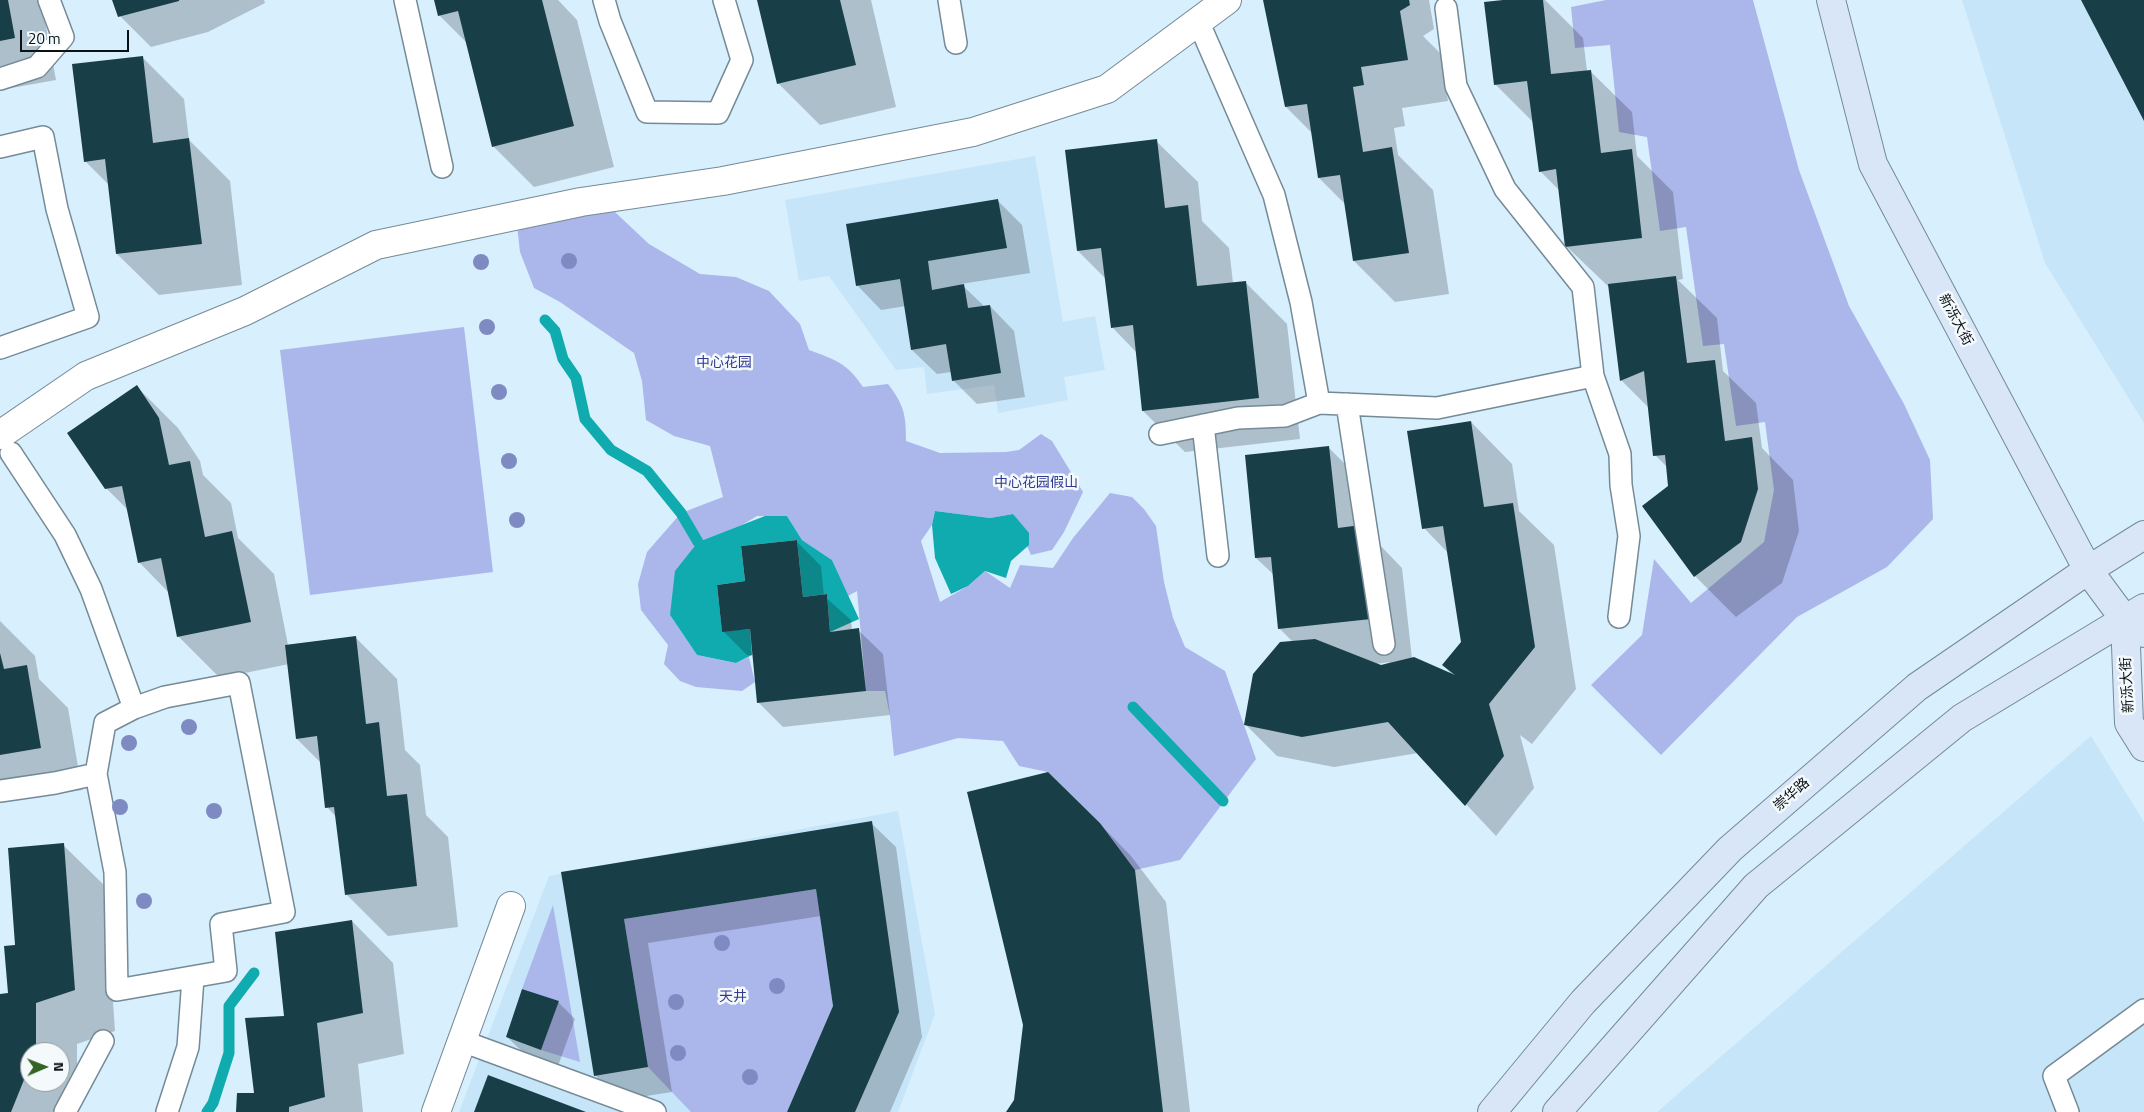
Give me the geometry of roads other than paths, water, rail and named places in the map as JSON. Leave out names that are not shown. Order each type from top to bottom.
[{"type":"main road","name":"新泺大街","points":[[1831,0],[1874,164],[2088,570],[2138,620],[2130,723],[2144,747]]},
{"type":"main road","name":"崇华路","points":[[1492,1112],[1583,1002],[1730,849],[1917,687],[2088,570],[2144,535]]},
{"type":"main road","points":[[1565,1109],[1756,886],[1962,718],[2138,620]]},
{"type":"street","points":[[6,444],[86,376],[245,311],[376,245],[581,202],[723,181],[973,132],[1107,89],[1227,0]]},
{"type":"street","points":[[436,1112],[510,906]]},
{"type":"lane","points":[[0,78],[37,67],[63,37],[50,0]]},
{"type":"lane","points":[[405,0],[442,167]]},
{"type":"lane","points":[[604,0],[610,21],[647,112],[718,114],[742,60],[724,0]]},
{"type":"lane","points":[[949,0],[956,43]]},
{"type":"lane","points":[[1446,8],[1456,86],[1505,189],[1583,287],[1593,376],[1620,454],[1621,485],[1629,536],[1619,617]]},
{"type":"lane","points":[[1198,22],[1274,195],[1301,302],[1320,403]]},
{"type":"lane","points":[[0,147],[43,137],[57,209],[88,317],[0,348]]},
{"type":"lane","points":[[1160,434],[1238,418],[1285,416],[1320,403],[1437,408],[1593,376]]},
{"type":"lane","points":[[1347,404],[1384,644]]},
{"type":"lane","points":[[1203,425],[1218,556]]},
{"type":"lane","points":[[6,444],[65,535],[91,589],[134,708]]},
{"type":"lane","points":[[239,683],[284,912],[221,924],[226,971],[117,990],[115,872],[96,774],[105,723],[134,708],[165,697],[239,683]]},
{"type":"lane","points":[[0,791],[55,783],[96,774]]},
{"type":"lane","points":[[167,1112],[188,1047],[193,978]]},
{"type":"lane","points":[[2068,1112],[2054,1076],[2144,1010]]},
{"type":"lane","points":[[66,1112],[103,1041]]},
{"type":"lane","points":[[462,1041],[655,1112]]},
{"type":"waterway","points":[[545,320],[555,331],[563,359],[576,378],[585,419],[611,450],[647,471],[681,513],[698,542]]},
{"type":"waterway","points":[[1133,707],[1223,801]]},
{"type":"waterway","points":[[207,1112],[213,1103],[229,1053],[229,1006],[254,973]]},
{"type":"park label","name":"中心花园","points":[[724,364]]},
{"type":"park label","name":"中心花园假山","points":[[1036,484]]},
{"type":"park label","name":"天井","points":[[733,998]]}]
